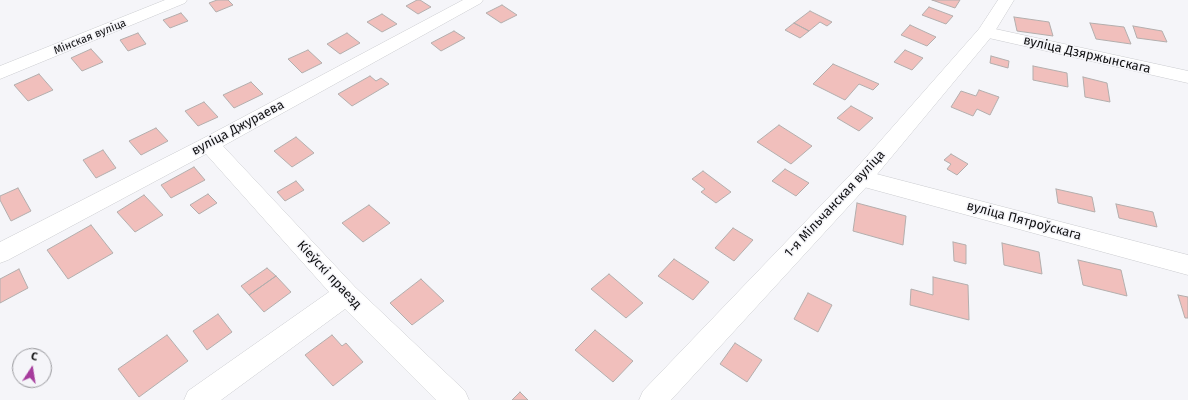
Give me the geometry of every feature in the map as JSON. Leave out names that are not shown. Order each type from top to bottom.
[{"type":"street","name":"Мінская вуліца","points":[[0,73],[179,0]]},
{"type":"street","name":"вуліца Джураева","points":[[0,254],[209,144],[476,0]]},
{"type":"street","name":"1-я Мільчанская вуліца","points":[[654,400],[861,178],[986,32],[1006,0]]},
{"type":"street","name":"вуліца Дзяржынскага","points":[[986,32],[1188,78]]},
{"type":"street","name":"Кіеўскі праезд","points":[[209,144],[346,294],[455,400]]},
{"type":"street","name":"вуліца Пятроўскага","points":[[861,178],[1188,265]]},
{"type":"street","points":[[198,400],[346,294]]},
{"type":"building","points":[[217,0],[228,0],[233,5],[216,12],[209,3]]},
{"type":"building","points":[[420,0],[431,7],[418,14],[406,6]]},
{"type":"building","points":[[932,0],[960,0],[955,8]]},
{"type":"building","points":[[502,5],[517,15],[501,23],[486,13]]},
{"type":"building","points":[[929,7],[953,16],[946,24],[922,15]]},
{"type":"building","points":[[810,11],[832,22],[827,26],[820,22],[809,31],[794,23]]},
{"type":"building","points":[[181,13],[188,21],[170,28],[163,20]]},
{"type":"building","points":[[382,14],[397,24],[382,32],[367,22]]},
{"type":"building","points":[[1014,17],[1049,22],[1053,36],[1017,31]]},
{"type":"building","points":[[794,23],[809,31],[800,38],[785,30]]},
{"type":"building","points":[[1090,23],[1124,27],[1131,44],[1096,39]]},
{"type":"building","points":[[910,25],[936,37],[927,46],[901,35]]},
{"type":"building","points":[[1133,26],[1162,31],[1167,42],[1137,38]]},
{"type":"building","points":[[454,31],[465,38],[441,51],[431,43]]},
{"type":"building","points":[[138,33],[146,44],[128,51],[120,40]]},
{"type":"building","points":[[347,33],[360,43],[340,54],[327,44]]},
{"type":"building","points":[[91,49],[103,62],[82,71],[71,58]]},
{"type":"building","points":[[308,50],[322,63],[302,73],[288,59]]},
{"type":"building","points":[[905,50],[923,58],[912,70],[894,62]]},
{"type":"building","points":[[991,56],[1009,61],[1008,68],[990,63]]},
{"type":"building","points":[[833,64],[879,84],[873,90],[859,84],[845,100],[813,84]]},
{"type":"building","points":[[1033,66],[1067,73],[1068,87],[1033,80]]},
{"type":"building","points":[[39,74],[53,90],[28,101],[14,85]]},
{"type":"building","points":[[370,76],[376,81],[381,78],[389,84],[352,106],[338,94]]},
{"type":"building","points":[[1083,77],[1107,83],[1110,102],[1085,97]]},
{"type":"building","points":[[251,82],[263,94],[234,108],[223,95]]},
{"type":"building","points":[[979,90],[999,97],[990,115],[977,109],[973,116],[951,107],[961,91],[976,96]]},
{"type":"building","points":[[204,102],[218,117],[198,126],[185,111]]},
{"type":"building","points":[[851,106],[873,118],[859,131],[837,118]]},
{"type":"building","points":[[779,125],[812,146],[791,164],[757,142]]},
{"type":"building","points":[[156,128],[168,141],[141,155],[129,141]]},
{"type":"building","points":[[296,137],[314,153],[292,167],[274,151]]},
{"type":"building","points":[[103,150],[116,168],[96,178],[83,160]]},
{"type":"building","points":[[951,154],[968,164],[957,175],[947,169],[951,164],[944,160]]},
{"type":"building","points":[[194,167],[205,180],[171,198],[161,185]]},
{"type":"building","points":[[785,169],[809,183],[796,196],[772,181]]},
{"type":"building","points":[[703,171],[731,192],[716,203],[701,192],[705,189],[692,179]]},
{"type":"building","points":[[296,181],[304,190],[285,201],[277,192]]},
{"type":"building","points":[[18,188],[31,211],[11,221],[0,200],[0,196]]},
{"type":"building","points":[[1056,189],[1092,197],[1095,212],[1058,203]]},
{"type":"building","points":[[208,194],[217,203],[199,214],[190,205]]},
{"type":"building","points":[[144,195],[163,215],[135,232],[117,212]]},
{"type":"building","points":[[857,203],[906,216],[903,245],[853,231]]},
{"type":"building","points":[[1116,204],[1153,212],[1157,227],[1119,218]]},
{"type":"building","points":[[369,205],[390,223],[363,242],[342,223]]},
{"type":"building","points":[[91,225],[113,253],[68,279],[47,250]]},
{"type":"building","points":[[733,228],[753,240],[734,261],[715,248]]},
{"type":"building","points":[[953,242],[966,245],[966,264],[954,261]]},
{"type":"building","points":[[1002,243],[1039,252],[1042,274],[1004,265]]},
{"type":"building","points":[[674,259],[709,282],[693,300],[658,276]]},
{"type":"building","points":[[1078,260],[1121,270],[1127,296],[1083,285]]},
{"type":"building","points":[[267,268],[276,276],[249,295],[241,286]]},
{"type":"building","points":[[19,269],[28,288],[0,303],[0,279]]},
{"type":"building","points":[[609,274],[643,303],[626,318],[591,289]]},
{"type":"building","points":[[276,276],[291,292],[264,312],[249,295]]},
{"type":"building","points":[[933,277],[968,285],[969,320],[910,305],[911,289],[933,295]]},
{"type":"building","points":[[421,279],[444,301],[412,325],[390,303]]},
{"type":"building","points":[[808,293],[832,305],[818,332],[794,319]]},
{"type":"building","points":[[1178,295],[1188,297],[1188,318],[1185,318]]},
{"type":"building","points":[[218,314],[232,332],[207,350],[193,331]]},
{"type":"building","points":[[595,330],[633,361],[613,382],[575,350]]},
{"type":"building","points":[[167,335],[188,361],[139,397],[118,369]]},
{"type":"building","points":[[332,335],[342,346],[346,343],[363,362],[333,386],[305,355]]},
{"type":"building","points":[[735,343],[762,360],[747,382],[720,364]]},
{"type":"building","points":[[520,392],[528,400],[512,400]]}]
